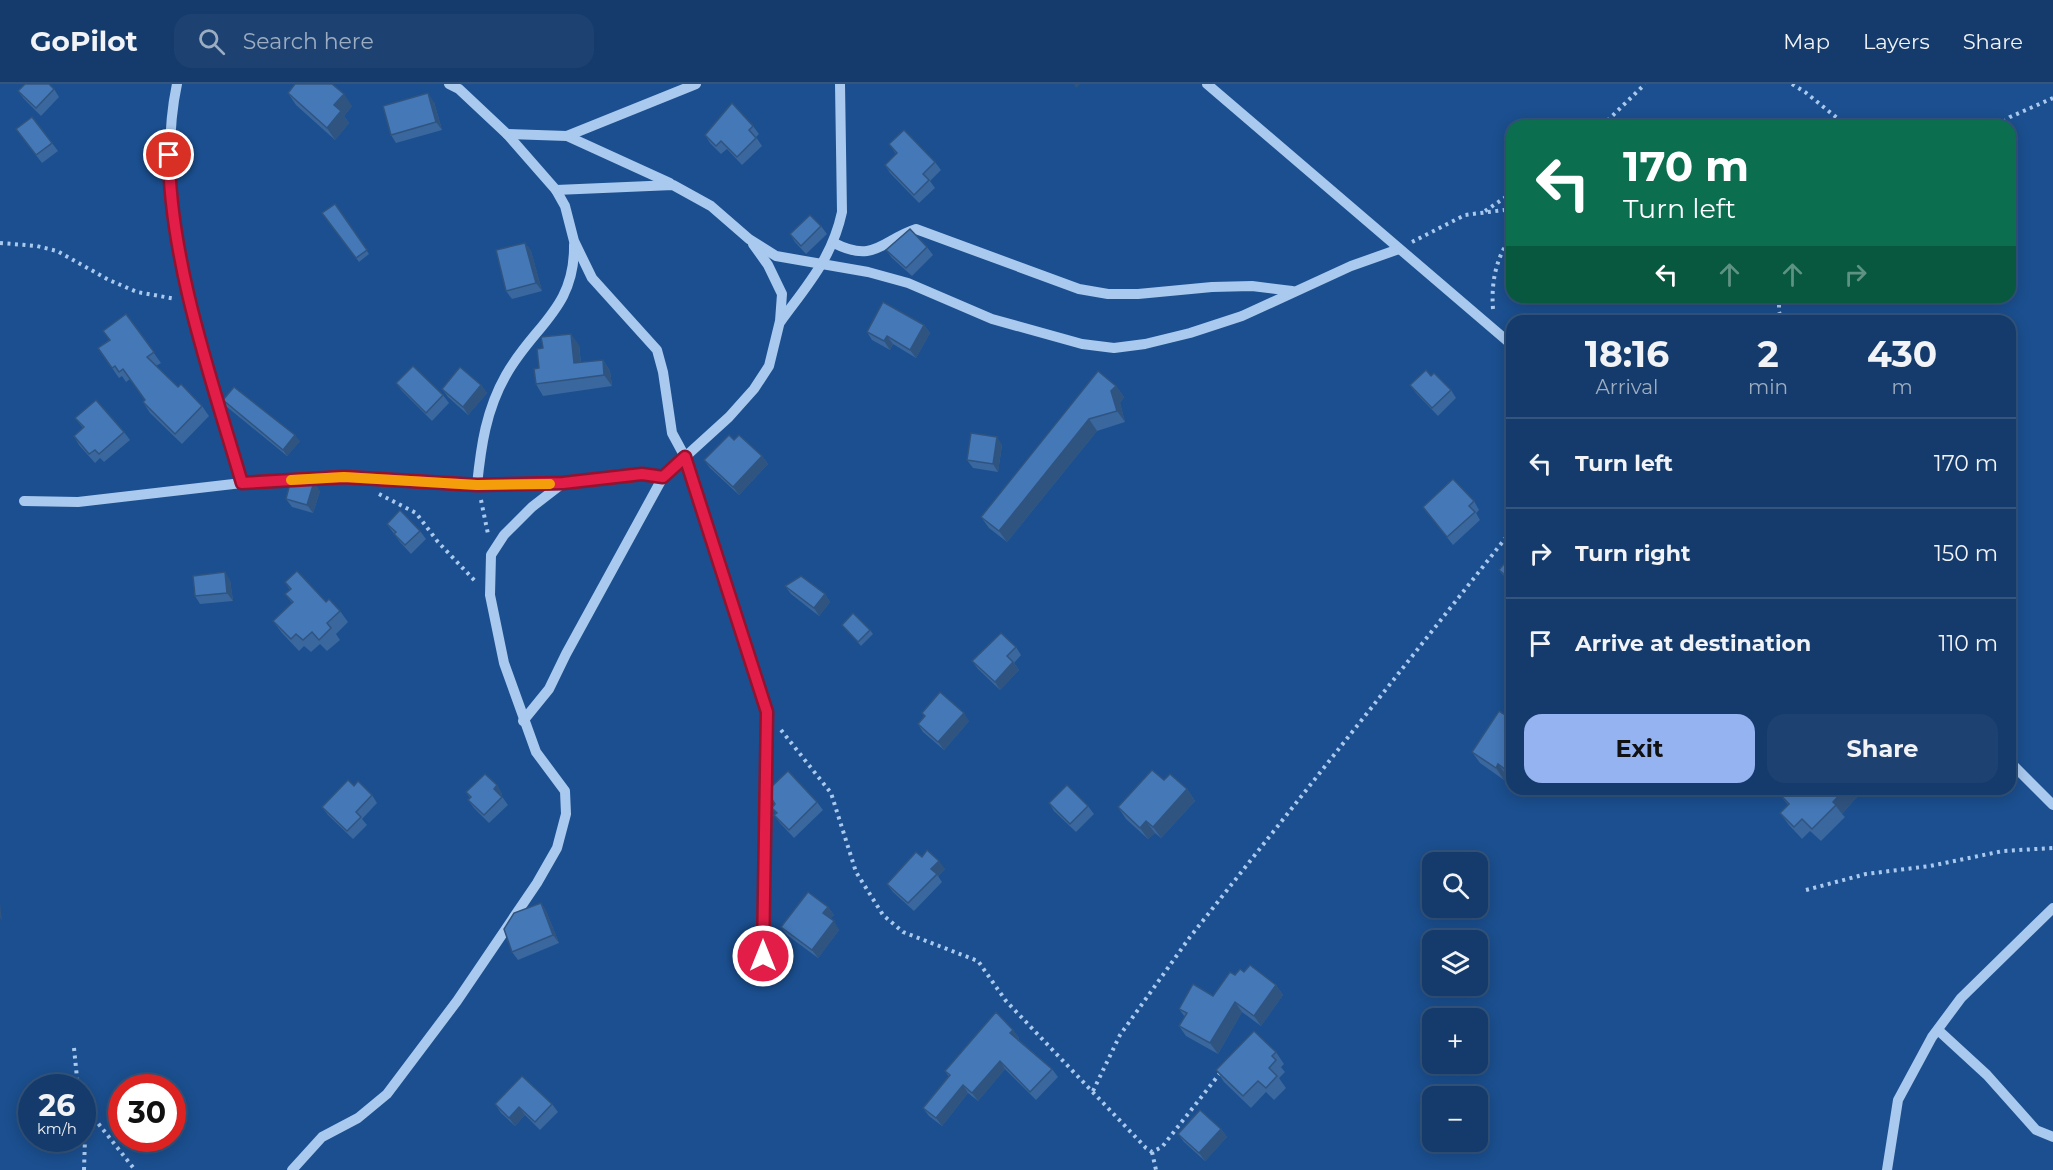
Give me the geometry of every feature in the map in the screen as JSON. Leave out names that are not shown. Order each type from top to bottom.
[{"type":"street","points":[[177,84],[169,155],[169,181],[191,302],[242,483]]},
{"type":"street","points":[[449,84],[459,89],[507,134],[556,190],[565,206],[574,241],[592,278],[657,350],[663,372],[672,433],[685,457],[767,712],[763,956]]},
{"type":"street","points":[[567,136],[696,84]]},
{"type":"street","points":[[780,321],[822,264],[834,243],[842,212],[840,84]]},
{"type":"street","points":[[1207,84],[1506,340]]},
{"type":"street","points":[[507,134],[567,136],[673,185],[711,206],[749,239],[776,256],[908,283],[992,319],[1082,344],[1114,348],[1145,344],[1190,333],[1242,316],[1294,291],[1399,249]]},
{"type":"street","points":[[556,190],[673,185]]},
{"type":"street","points":[[834,243],[860,252],[871,251],[916,229],[1079,289],[1108,294],[1252,286],[1294,291]]},
{"type":"street","points":[[523,721],[549,689],[663,477],[729,417],[754,389],[770,366],[783,304],[776,279],[749,239]]},
{"type":"street","points":[[477,485],[481,445],[489,410],[518,355],[561,303],[572,278],[574,241]]},
{"type":"street","points":[[24,501],[78,502],[242,483],[344,477],[477,485],[563,483],[616,475],[642,474],[663,477]]},
{"type":"street","points":[[292,1170],[322,1137],[358,1118],[387,1094],[457,1001],[537,883],[557,848],[566,814],[565,791],[536,752],[523,721],[504,663],[490,595],[491,555],[504,536],[532,507],[563,483]]},
{"type":"street","points":[[2016,768],[2053,806]]},
{"type":"street","points":[[1887,1170],[1898,1100],[1911,1072],[1961,998],[2053,908]]},
{"type":"street","points":[[1938,1030],[1987,1076],[2036,1130],[2053,1137]]},
{"type":"path","points":[[1608,120],[1645,84]]},
{"type":"path","points":[[1792,84],[1840,120]]},
{"type":"path","points":[[2006,120],[2053,98]]},
{"type":"path","points":[[1484,211],[1506,197]]},
{"type":"path","points":[[1399,249],[1449,222],[1484,211],[1506,209]]},
{"type":"path","points":[[0,243],[37,246],[57,251],[109,280],[137,292],[191,302]]},
{"type":"path","points":[[1495,331],[1492,299],[1495,271],[1501,251],[1506,244]]},
{"type":"path","points":[[374,479],[378,494],[416,513],[466,574],[490,595]]},
{"type":"path","points":[[477,485],[491,555]]},
{"type":"path","points":[[1093,1091],[1120,1035],[1190,937],[1506,538]]},
{"type":"path","points":[[767,712],[831,793],[856,872],[883,915],[903,932],[978,961],[1006,1001],[1133,1136],[1152,1152],[1156,1170]]},
{"type":"path","points":[[1806,890],[1866,874],[1930,866],[2003,850],[2053,848]]},
{"type":"path","points":[[74,1048],[77,1074]]},
{"type":"path","points":[[1152,1152],[1162,1147],[1223,1069]]},
{"type":"path","points":[[96,1121],[135,1170]]},
{"type":"path","points":[[84,1170],[85,1152]]},
{"type":"building","points":[[25,84],[49,84],[54,89],[36,108],[18,91]]},
{"type":"building","points":[[295,84],[332,84],[344,94],[334,105],[341,111],[327,128],[288,93]]},
{"type":"building","points":[[428,93],[436,122],[391,135],[383,106]]},
{"type":"building","points":[[732,103],[753,126],[749,130],[756,138],[737,157],[721,141],[716,146],[705,135]]},
{"type":"building","points":[[32,117],[52,143],[36,155],[16,129]]},
{"type":"building","points":[[904,130],[935,162],[923,174],[929,180],[914,195],[885,165],[897,153],[889,144]]},
{"type":"building","points":[[335,204],[367,250],[356,258],[322,213]]},
{"type":"building","points":[[810,215],[821,226],[801,246],[790,234]]},
{"type":"building","points":[[910,229],[927,247],[906,268],[886,250]]},
{"type":"building","points":[[525,243],[536,283],[506,291],[496,250]]},
{"type":"building","points":[[883,302],[924,325],[910,350],[887,336],[884,341],[867,332]]},
{"type":"building","points":[[126,314],[154,352],[147,357],[178,387],[181,384],[202,406],[175,434],[143,402],[145,400],[123,369],[119,372],[115,366],[112,368],[98,348],[110,340],[103,331]]},
{"type":"building","points":[[571,334],[574,363],[603,360],[604,375],[536,384],[534,369],[539,368],[537,349],[543,348],[541,337]]},
{"type":"building","points":[[413,366],[443,395],[426,413],[396,383]]},
{"type":"building","points":[[460,367],[481,385],[463,407],[442,389]]},
{"type":"building","points":[[1426,370],[1431,376],[1434,373],[1451,390],[1432,408],[1410,385]]},
{"type":"building","points":[[1098,371],[1116,386],[1111,391],[1117,411],[1089,419],[999,531],[981,517]]},
{"type":"building","points":[[234,387],[295,435],[283,450],[223,400]]},
{"type":"building","points":[[96,400],[124,432],[99,454],[95,450],[89,454],[74,436],[84,427],[75,418]]},
{"type":"building","points":[[971,433],[997,437],[993,464],[967,460]]},
{"type":"building","points":[[729,435],[734,440],[739,435],[762,456],[733,487],[704,460]]},
{"type":"building","points":[[291,479],[314,482],[307,505],[286,499]]},
{"type":"building","points":[[1453,479],[1474,501],[1469,506],[1475,512],[1447,537],[1423,507]]},
{"type":"building","points":[[400,510],[420,531],[405,545],[387,524]]},
{"type":"building","points":[[1506,561],[1506,576],[1499,570]]},
{"type":"building","points":[[297,571],[326,602],[329,599],[340,611],[327,623],[331,628],[319,640],[312,632],[303,640],[296,634],[291,639],[273,621],[293,602],[285,594],[291,589],[285,582]]},
{"type":"building","points":[[225,572],[227,593],[195,596],[193,576]]},
{"type":"building","points":[[801,576],[825,594],[814,608],[785,586]]},
{"type":"building","points":[[853,613],[870,630],[858,642],[842,625]]},
{"type":"building","points":[[1001,633],[1016,647],[1007,656],[1013,662],[995,682],[972,661]]},
{"type":"building","points":[[940,692],[964,713],[938,742],[918,724],[925,716],[922,713]]},
{"type":"building","points":[[1499,711],[1506,715],[1506,770],[1498,764],[1496,768],[1472,752]]},
{"type":"building","points":[[1152,770],[1164,780],[1170,774],[1187,789],[1153,827],[1146,821],[1140,828],[1118,807]]},
{"type":"building","points":[[788,771],[817,802],[789,830],[774,815],[777,813],[772,808],[775,804],[767,791]]},
{"type":"building","points":[[485,774],[497,785],[494,789],[502,797],[484,815],[468,800],[471,797],[466,792]]},
{"type":"building","points":[[348,780],[354,786],[358,781],[372,795],[356,812],[361,817],[347,831],[322,807]]},
{"type":"building","points":[[1067,785],[1088,806],[1070,824],[1049,803]]},
{"type":"building","points":[[1781,795],[1839,795],[1833,802],[1836,805],[1812,829],[1802,819],[1794,827],[1780,813],[1789,804]]},
{"type":"building","points":[[927,850],[939,861],[931,869],[937,874],[908,903],[887,884],[916,852],[922,857]]},
{"type":"building","points":[[808,892],[828,907],[823,913],[834,921],[812,950],[781,927]]},
{"type":"building","points":[[541,903],[553,935],[512,952],[504,929],[514,913]]},
{"type":"building","points":[[1250,965],[1276,985],[1254,1016],[1235,1002],[1210,1043],[1179,1026],[1187,1013],[1179,1009],[1193,984],[1213,996],[1230,972],[1235,975],[1240,969],[1244,972]]},
{"type":"building","points":[[996,1012],[1013,1030],[1010,1033],[1052,1069],[1030,1092],[1000,1061],[972,1093],[963,1085],[936,1118],[923,1108],[950,1075],[945,1071]]},
{"type":"building","points":[[1254,1031],[1276,1052],[1272,1056],[1276,1060],[1269,1068],[1277,1076],[1266,1088],[1258,1081],[1243,1096],[1216,1070]]},
{"type":"building","points":[[522,1076],[552,1104],[535,1122],[519,1107],[509,1118],[495,1104]]},
{"type":"building","points":[[1200,1110],[1221,1129],[1199,1153],[1178,1134]]},
{"type":"slow traffic","points":[[291,480],[344,477],[477,485],[550,484]]},
{"type":"route","points":[[169,155],[169,181],[174,216],[191,302],[242,483],[344,477],[477,485],[563,483],[616,475],[642,474],[663,477],[685,457],[696,497],[752,659],[767,712],[767,777],[762,865],[763,956]]}]
